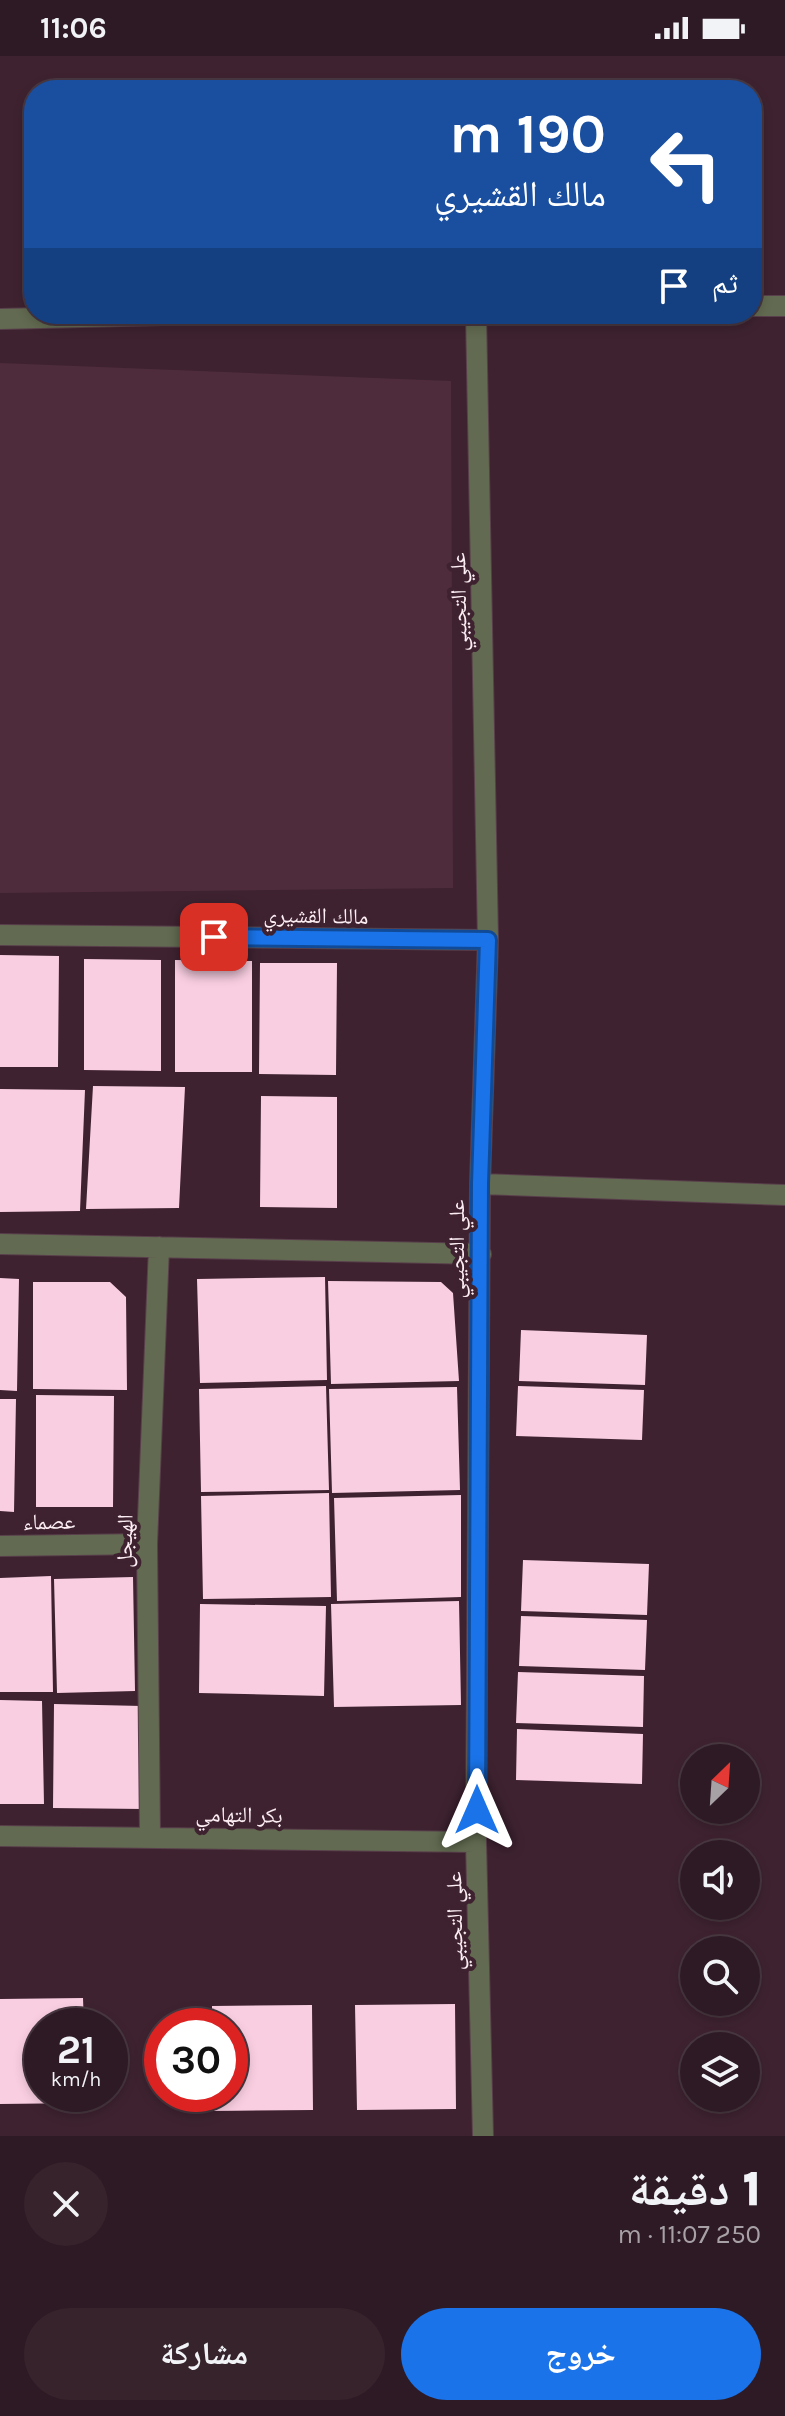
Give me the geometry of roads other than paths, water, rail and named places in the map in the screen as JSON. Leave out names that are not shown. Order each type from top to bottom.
[{"type":"street","points":[[762,306],[785,306]]},
{"type":"street","points":[[0,319],[24,318]]},
{"type":"street","name":"علي التجيبي","points":[[476,324],[488,940],[480,1184],[476,1842],[483,2136]]},
{"type":"street","name":"مالك القشيري","points":[[0,935],[488,940]]},
{"type":"street","points":[[480,1184],[785,1195]]},
{"type":"street","points":[[0,1244],[481,1254]]},
{"type":"street","name":"الهيجل","points":[[150,1836],[147,1544],[159,1247]]},
{"type":"street","name":"عصماء","points":[[0,1546],[147,1544]]},
{"type":"street","name":"بكر التهامي","points":[[0,1836],[476,1842]]}]
